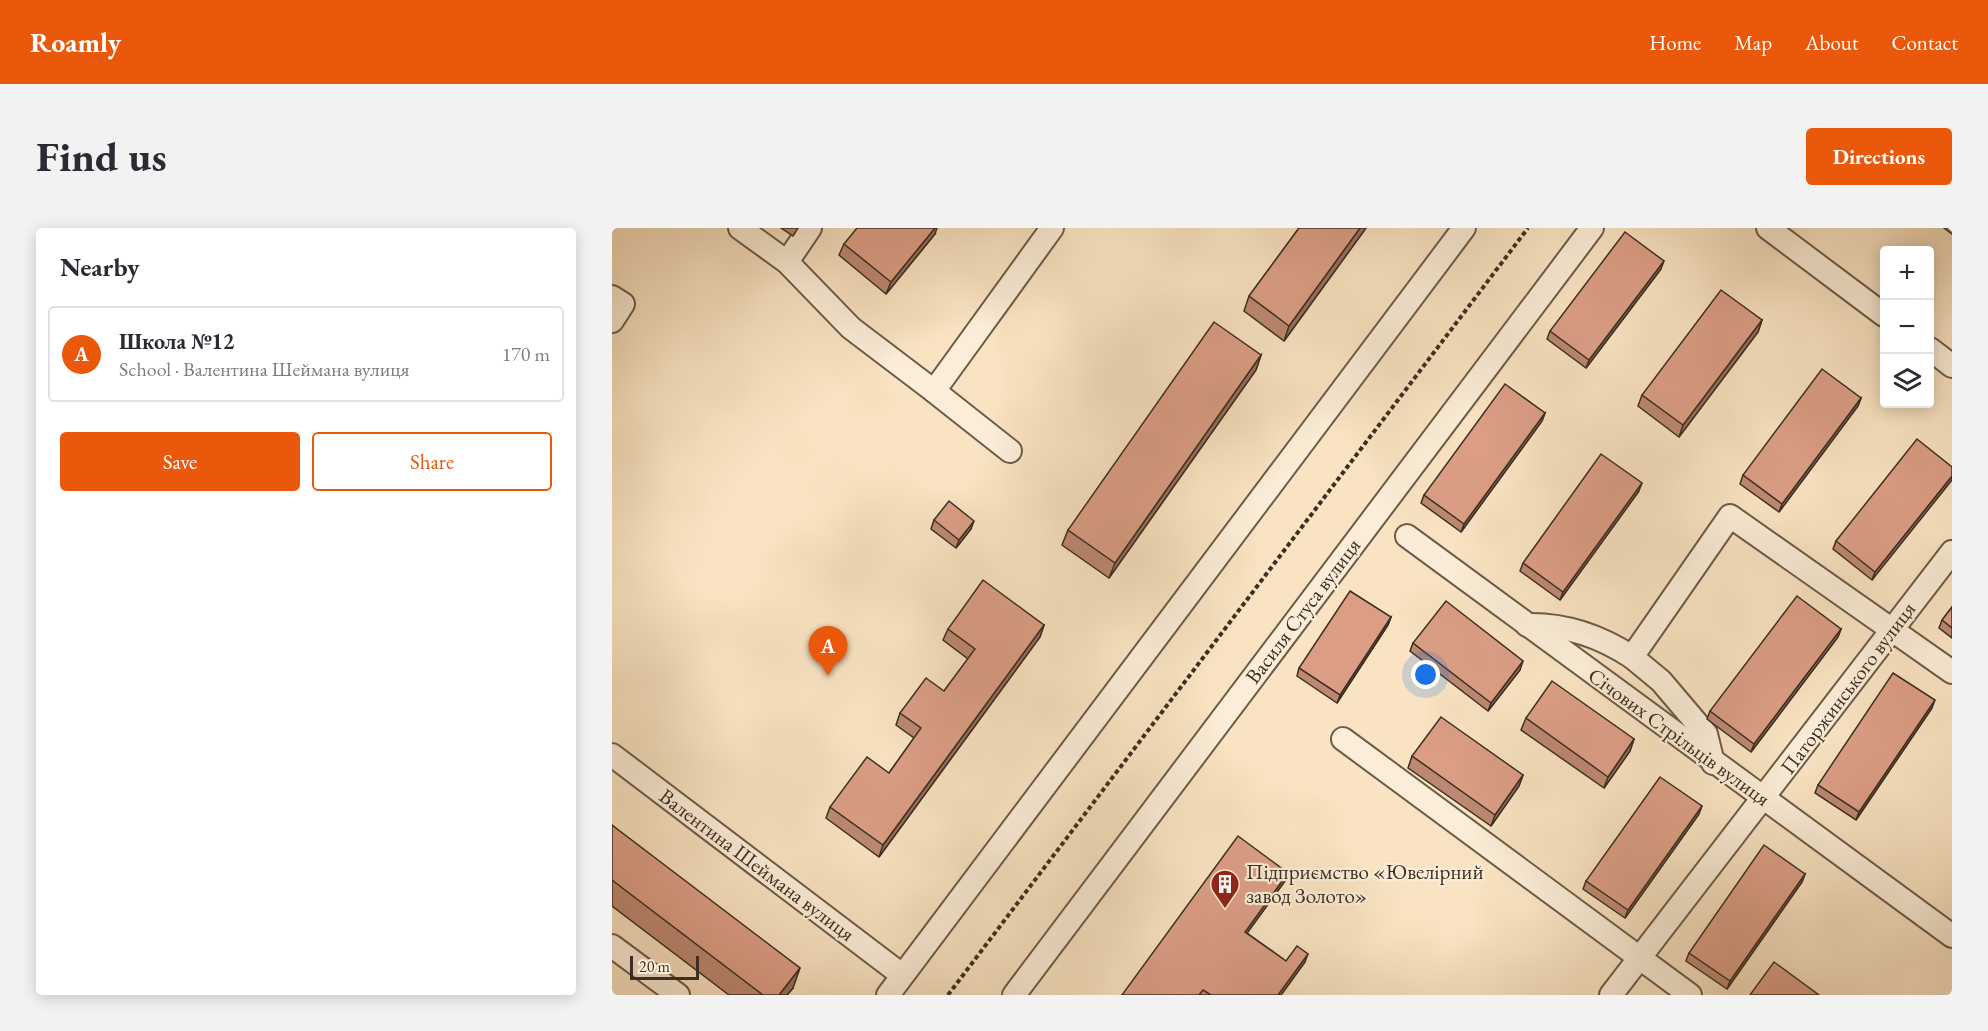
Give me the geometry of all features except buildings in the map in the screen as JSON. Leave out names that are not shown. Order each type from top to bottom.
[{"type":"street","points":[[740,228],[787,262],[851,328],[1010,451]]},
{"type":"street","points":[[787,262],[810,228]]},
{"type":"street","points":[[934,391],[1052,228]]},
{"type":"street","points":[[888,995],[1464,228]]},
{"type":"street","name":"Василя Стуса вулиця","points":[[1014,995],[1592,228]]},
{"type":"street","points":[[1768,228],[1880,312]]},
{"type":"street","points":[[612,297],[623,304],[612,321]]},
{"type":"street","points":[[1934,353],[1952,366]]},
{"type":"street","points":[[1632,657],[1730,516],[1952,672]]},
{"type":"street","name":"Січових Стрільців вулиця","points":[[1407,536],[1762,799],[1952,936]]},
{"type":"street","name":"Паторжинського вулиця","points":[[1611,995],[1952,552]]},
{"type":"street","points":[[1527,625],[1564,626],[1612,644],[1632,657],[1661,681],[1706,734],[1713,762]]},
{"type":"street","points":[[1343,739],[1690,995]]},
{"type":"street","name":"Валентина Шеймана вулиця","points":[[612,755],[902,975]]},
{"type":"street","points":[[612,946],[678,995]]},
{"type":"path","points":[[948,995],[1528,228]]},
{"type":"place","name":"Школа №12","points":[[828,676]]},
{"type":"place","name":"Підприємство «Ювелірний завод Золото»","points":[[1225,910]]}]
